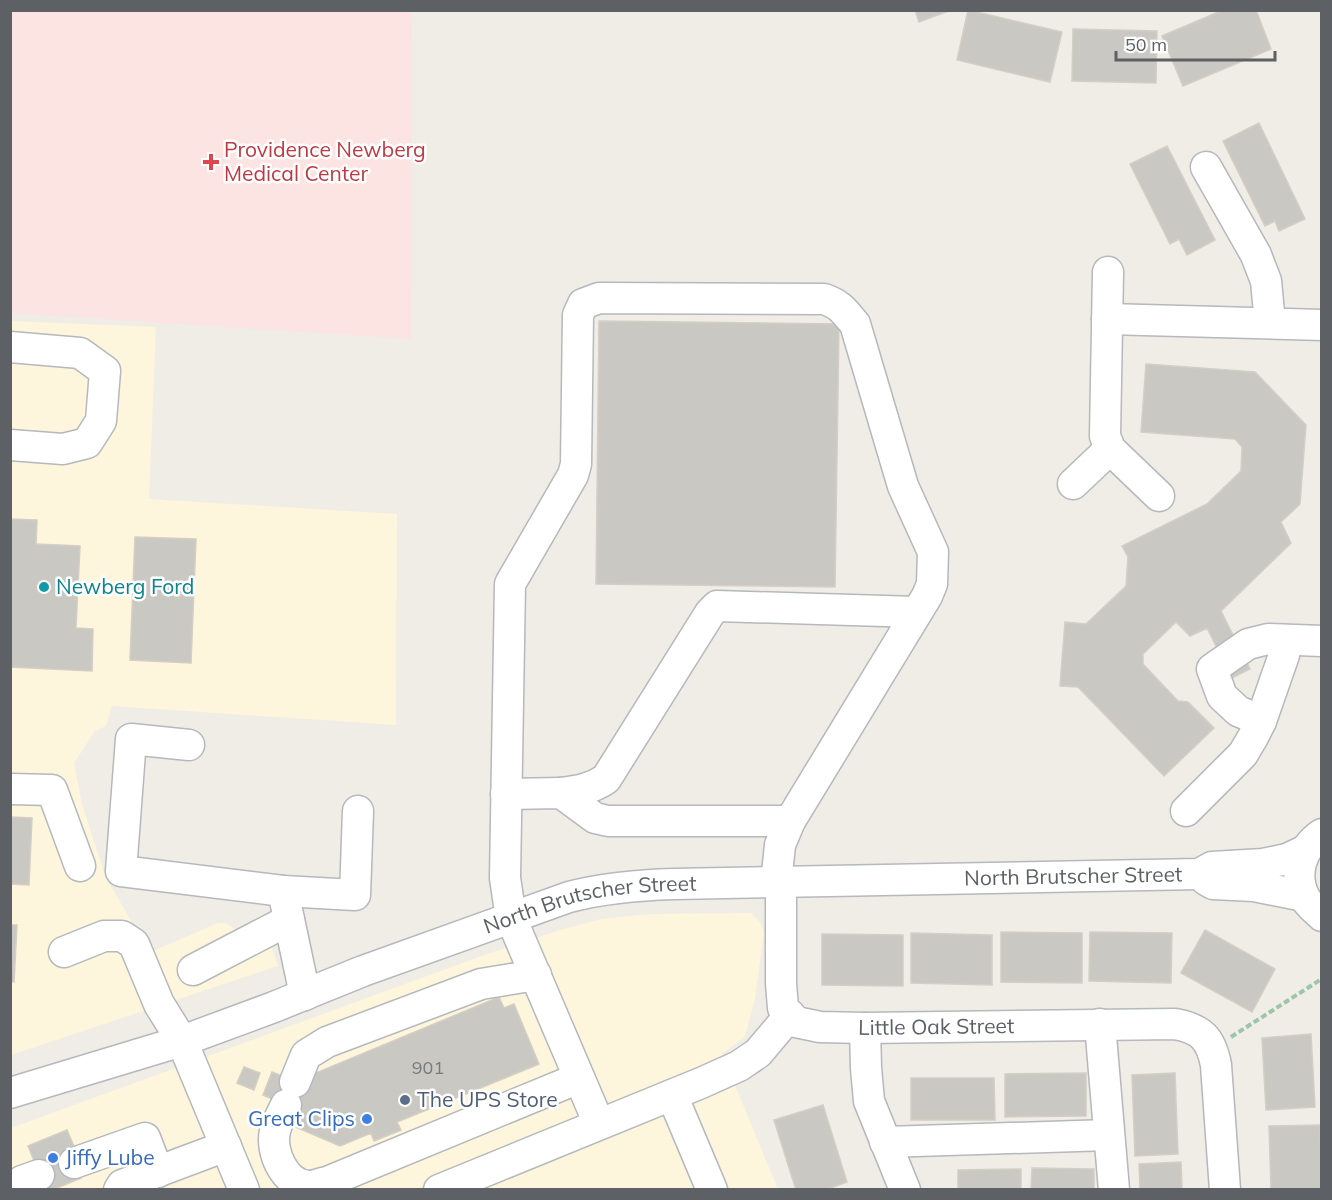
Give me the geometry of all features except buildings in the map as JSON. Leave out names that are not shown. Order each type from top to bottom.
[{"type":"street","points":[[1206,168],[1256,255],[1266,281],[1270,323]]},
{"type":"street","points":[[1108,272],[1105,436],[1110,449],[1159,496]]},
{"type":"street","points":[[439,1190],[672,1095],[739,1066],[758,1053],[790,1015],[783,1008],[781,983],[778,883],[780,845],[790,822],[927,596],[932,584],[933,552],[903,486],[855,324],[844,310],[824,299],[599,298],[583,304],[578,315],[576,464],[573,476],[510,584],[505,878],[511,918],[599,1124]]},
{"type":"street","points":[[1107,319],[1322,325]]},
{"type":"street","points":[[10,347],[80,353],[105,371],[101,421],[87,443],[63,448],[10,445]]},
{"type":"street","points":[[1073,484],[1110,449]]},
{"type":"street","points":[[506,794],[585,790],[606,779],[710,613],[717,606],[917,612]]},
{"type":"street","points":[[1261,721],[1239,711],[1222,696],[1212,669],[1248,644],[1268,639],[1322,641]]},
{"type":"street","points":[[1186,811],[1243,754],[1261,721],[1284,655],[1285,640]]},
{"type":"street","points":[[189,745],[131,739],[121,871],[283,891],[355,895],[358,811]]},
{"type":"street","points":[[10,789],[52,790],[80,866]]},
{"type":"street","points":[[561,793],[595,818],[608,821],[790,822]]},
{"type":"street","points":[[1313,906],[1301,887],[1300,865],[1314,842]]},
{"type":"street","name":"North Brutscher Street","points":[[10,1093],[182,1041],[363,971],[569,897],[595,890],[674,884],[1199,874],[1212,867],[1287,860],[1314,842]]},
{"type":"street","name":"North Brutscher Street","points":[[1199,874],[1213,884],[1254,886],[1313,906]]},
{"type":"street","points":[[283,891],[305,995]]},
{"type":"street","points":[[193,970],[289,920]]},
{"type":"street","points":[[64,952],[104,936],[122,936],[134,944],[159,1004],[182,1041],[244,1190]]},
{"type":"street","points":[[536,975],[481,984],[327,1042],[306,1055],[274,1132],[275,1150],[283,1170],[299,1184],[329,1186],[579,1077]]},
{"type":"street","name":"Little Oak Street","points":[[790,1015],[796,1022],[820,1027],[1175,1024],[1189,1026],[1202,1034],[1212,1048]]},
{"type":"street","points":[[1100,1024],[1114,1190]]},
{"type":"street","points":[[865,1028],[869,1101],[905,1190]]},
{"type":"street","points":[[1212,1048],[1216,1065],[1225,1190]]},
{"type":"street","points":[[672,1095],[712,1190]]},
{"type":"street","points":[[885,1142],[1109,1135]]},
{"type":"street","points":[[74,1162],[145,1138],[158,1172]]},
{"type":"street","points":[[119,1190],[122,1185],[226,1146]]},
{"type":"path","points":[[1212,1048],[1320,980]]},
{"type":"shaded area","name":"Providence Newberg Medical Center","points":[[10,11],[412,11],[411,339],[11,313]]},
{"type":"shaded area","points":[[11,321],[156,327],[149,499],[397,514],[396,725],[112,706],[106,726],[95,731],[74,763],[82,804],[106,878],[133,924],[144,934],[153,951],[218,923],[225,923],[234,928],[238,935],[264,924],[278,966],[11,1055]]},
{"type":"shaded area","points":[[751,913],[760,922],[764,932],[755,999],[745,1036],[722,1054],[778,1189],[11,1190],[11,1128],[487,954],[560,930],[601,919],[649,914]]},
{"type":"tunnel","points":[[39,1175],[74,1163]]},
{"type":"place","name":"Providence Newberg Medical Center","points":[[211,162]]},
{"type":"place","name":"Newberg Ford","points":[[44,587]]},
{"type":"place","name":"The UPS Store","points":[[405,1100]]},
{"type":"place","name":"Great Clips","points":[[367,1119]]},
{"type":"place","name":"Jiffy Lube","points":[[53,1158]]}]
